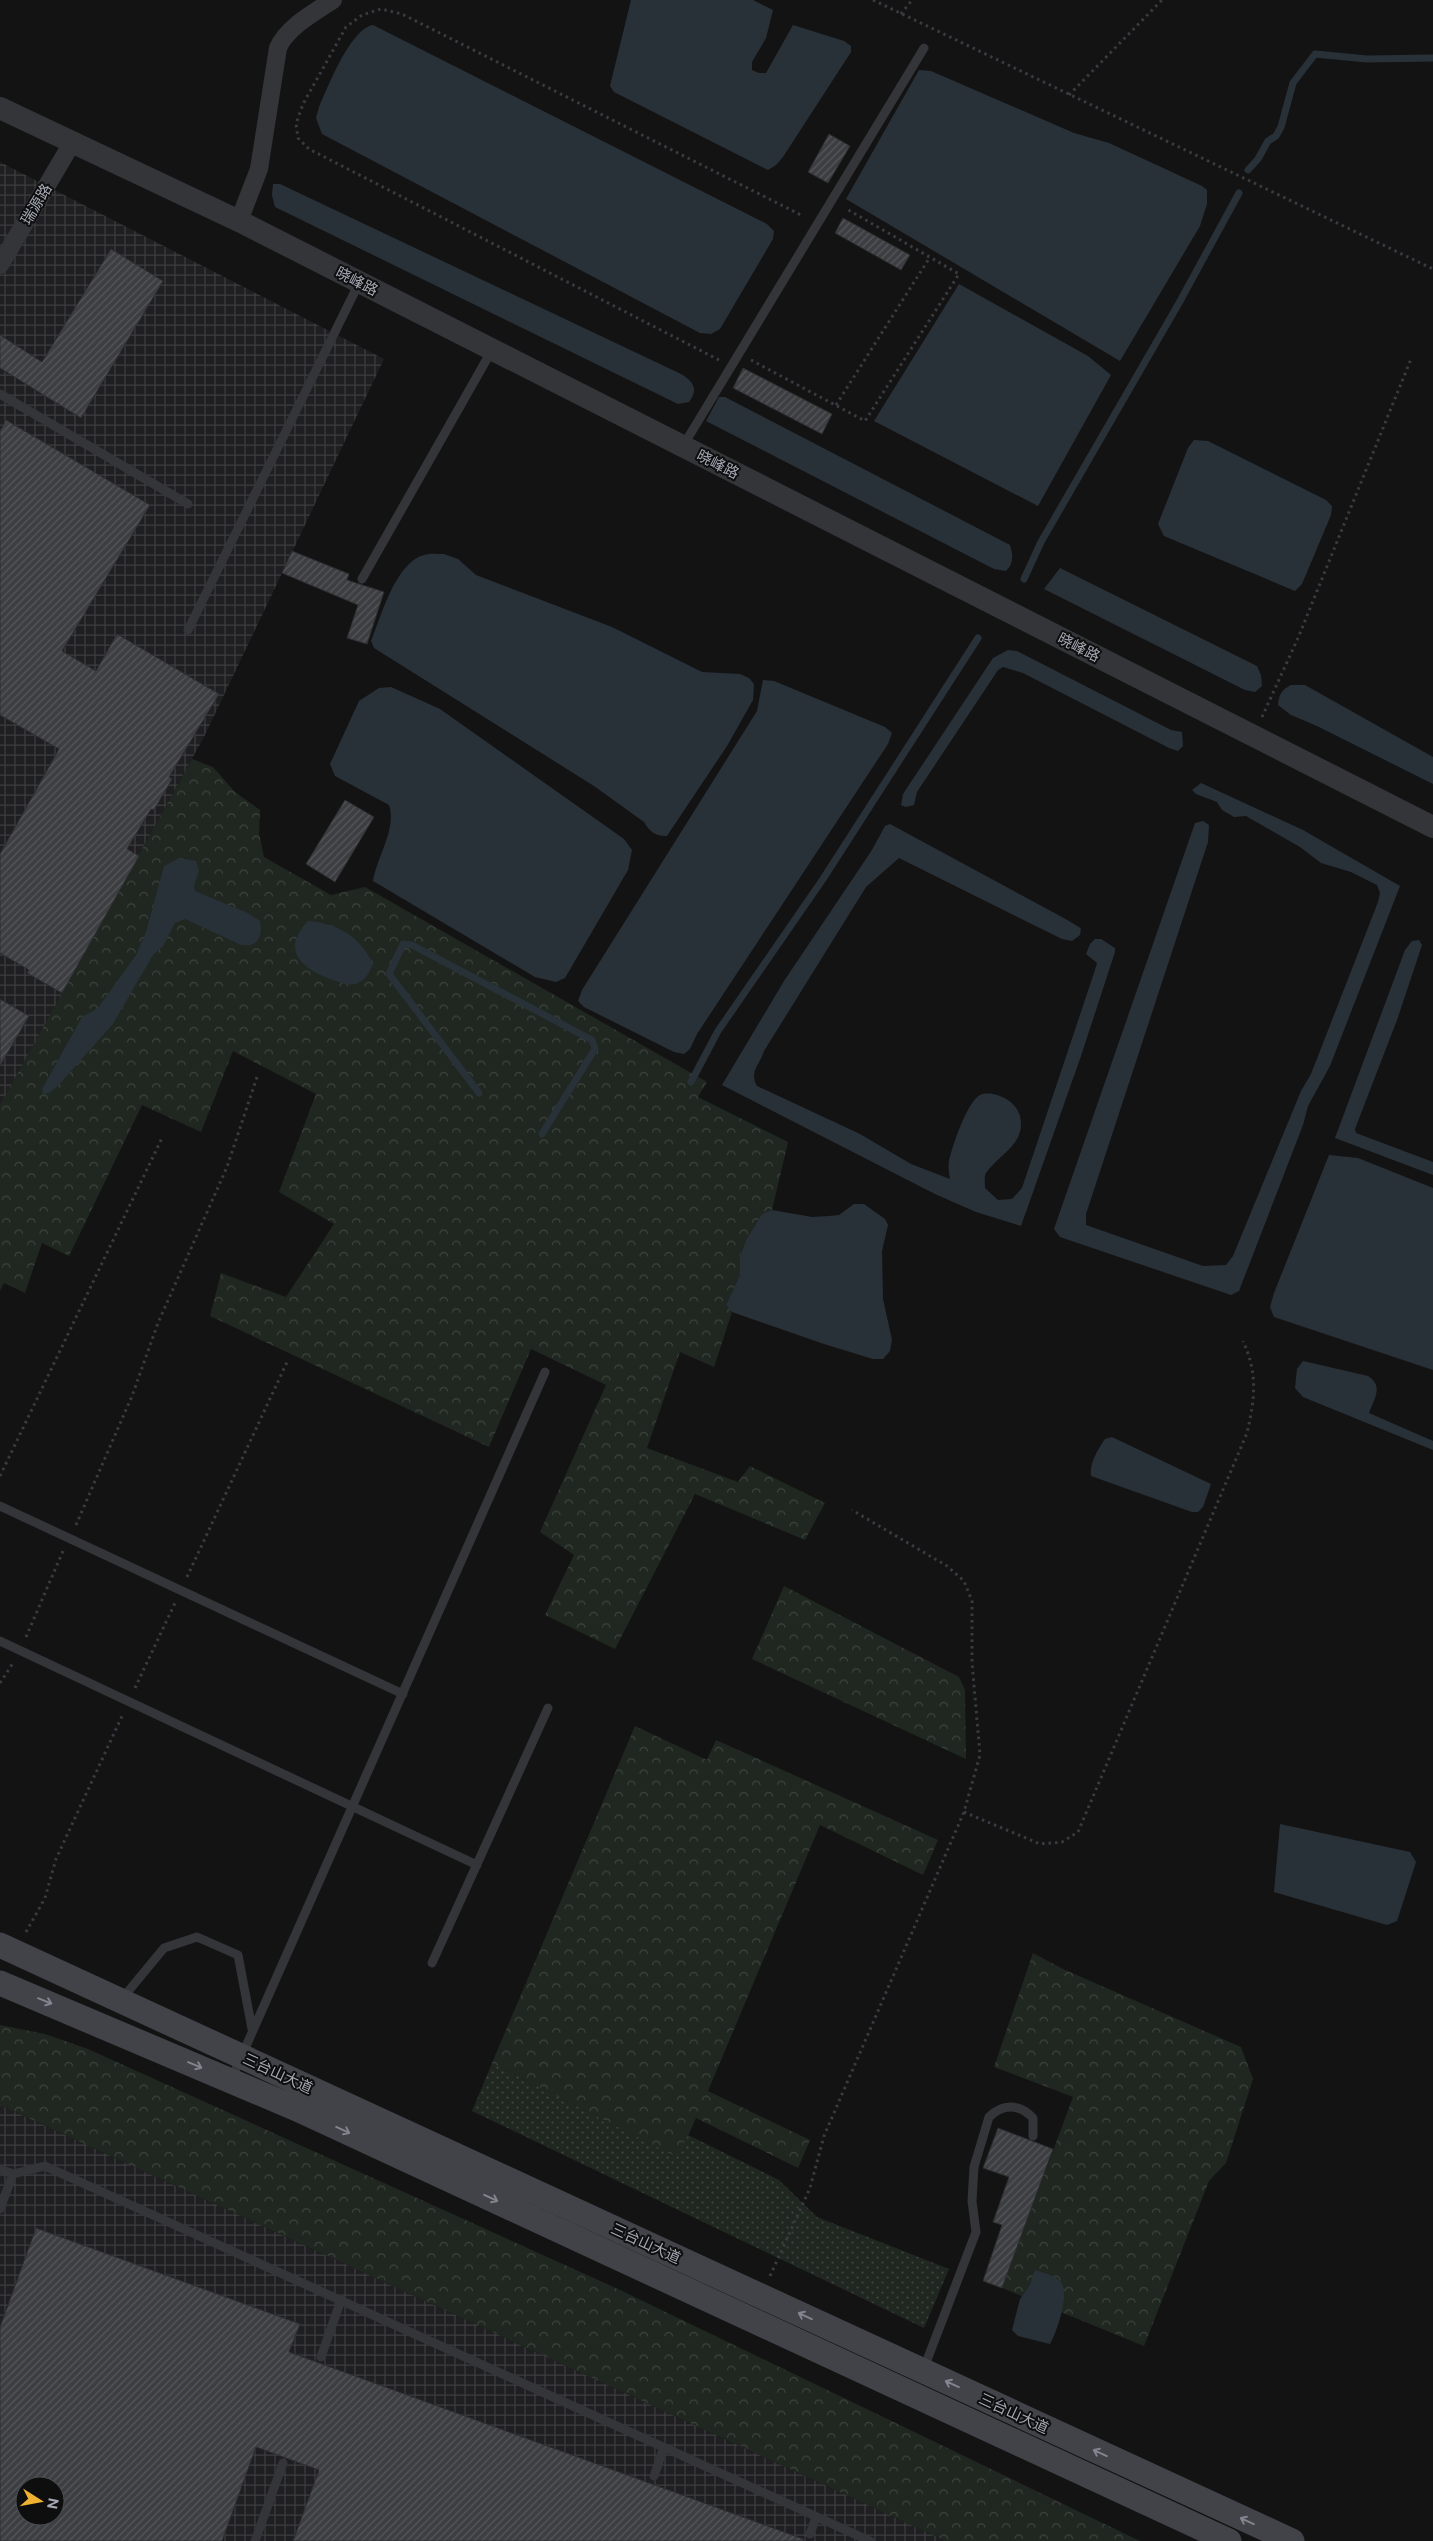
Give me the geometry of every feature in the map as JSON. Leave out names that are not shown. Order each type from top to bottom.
[{"type":"main road","name":"三台山大道","points":[[7,1948],[1292,2541]]},
{"type":"main road","name":"三台山大道","points":[[0,1983],[297,2108],[1010,2437],[1229,2541]]},
{"type":"street","points":[[240,221],[259,169],[278,48],[281,40],[333,0]]},
{"type":"street","name":"晓峰路","points":[[0,108],[240,221],[1433,827]]},
{"type":"street","name":"瑞源路","points":[[0,265],[72,143]]},
{"type":"lane","points":[[683,446],[924,48]]},
{"type":"lane","points":[[188,630],[360,282]]},
{"type":"lane","points":[[362,579],[492,350]]},
{"type":"lane","points":[[0,394],[188,504]]},
{"type":"lane","points":[[231,2080],[545,1372]]},
{"type":"lane","points":[[0,1506],[403,1694]]},
{"type":"lane","points":[[0,1640],[352,1808],[477,1865]]},
{"type":"lane","points":[[432,1963],[548,1708]]},
{"type":"lane","points":[[120,2000],[164,1948],[197,1937],[238,1955],[252,2029]]},
{"type":"lane","points":[[923,2371],[976,2232],[972,2201],[974,2166],[989,2116],[1005,2107],[1020,2108],[1033,2118],[1033,2136]]},
{"type":"lane","points":[[0,2169],[13,2174],[45,2166],[870,2541]]},
{"type":"lane","points":[[0,2209],[13,2174]]},
{"type":"lane","points":[[321,2357],[341,2300]]},
{"type":"lane","points":[[654,2476],[664,2447]]},
{"type":"lane","points":[[255,2541],[283,2463]]},
{"type":"lane","points":[[810,2534],[816,2516]]},
{"type":"path","points":[[872,0],[1433,269]]},
{"type":"path","points":[[901,14],[912,0]]},
{"type":"path","points":[[1068,94],[1162,0]]},
{"type":"path","points":[[731,366],[308,149],[298,138],[296,124],[302,104],[346,27],[362,15],[381,10],[402,14],[817,223]]},
{"type":"path","points":[[739,354],[865,421],[959,274],[831,200]]},
{"type":"path","points":[[836,405],[930,257]]},
{"type":"path","points":[[1253,735],[1298,638],[1411,359]]},
{"type":"path","points":[[0,1683],[20,1650],[132,1396],[158,1323],[227,1167],[258,1074]]},
{"type":"path","points":[[0,1476],[162,1138]]},
{"type":"path","points":[[964,1812],[1040,1844],[1062,1842],[1078,1832],[1247,1433],[1255,1383],[1252,1361],[1243,1341]]},
{"type":"path","points":[[7,1948],[45,1898],[56,1859],[288,1360]]},
{"type":"path","points":[[760,2296],[810,2188],[824,2136],[964,1812],[980,1755],[972,1662],[972,1601],[964,1581],[947,1566],[852,1510]]},
{"type":"shaded area","points":[[631,0],[753,0],[773,10],[766,38],[752,62],[752,70],[759,73],[766,73],[793,25],[844,41],[851,46],[851,52],[783,157],[768,170],[614,92],[610,86]]},
{"type":"shaded area","points":[[373,25],[767,224],[774,231],[773,239],[720,329],[711,334],[700,333],[322,134],[316,118],[334,73],[348,47],[356,37],[364,29]]},
{"type":"shaded area","points":[[919,70],[931,71],[1074,133],[1109,143],[1207,190],[1207,204],[1200,226],[1120,361],[846,199]]},
{"type":"shaded area","points":[[0,162],[384,359],[204,737],[0,1106]]},
{"type":"shaded area","points":[[273,184],[280,184],[681,374],[689,379],[693,386],[694,393],[692,397],[689,402],[678,404],[275,207],[272,195]]},
{"type":"shaded area","points":[[959,284],[1088,356],[1111,375],[1038,506],[874,421]]},
{"type":"shaded area","points":[[719,397],[725,397],[1010,545],[1012,562],[1006,571],[994,569],[706,421]]},
{"type":"shaded area","points":[[1194,440],[1208,441],[1326,500],[1332,506],[1331,515],[1302,584],[1295,591],[1164,536],[1158,524],[1188,448]]},
{"type":"shaded area","points":[[444,554],[458,559],[476,575],[612,627],[702,672],[740,674],[749,678],[754,684],[753,700],[727,746],[667,836],[653,833],[644,822],[594,786],[374,648],[371,641],[391,591],[405,568],[414,560],[424,555]]},
{"type":"shaded area","points":[[1060,568],[1257,666],[1261,675],[1262,686],[1255,692],[1245,690],[1044,589]]},
{"type":"shaded area","points":[[1008,650],[1017,651],[1171,730],[1182,732],[1183,746],[1178,751],[1169,748],[1023,673],[1003,667],[998,670],[917,792],[914,805],[906,807],[901,805],[903,794],[993,658]]},
{"type":"shaded area","points":[[763,680],[774,681],[885,727],[892,733],[888,744],[697,1034],[690,1049],[684,1054],[674,1052],[584,1007],[578,1001],[582,990],[757,711]]},
{"type":"shaded area","points":[[1291,685],[1305,685],[1433,757],[1433,784],[1291,715],[1278,705],[1281,693]]},
{"type":"shaded area","points":[[391,687],[440,709],[624,839],[632,850],[628,870],[565,978],[556,982],[535,977],[373,881],[389,833],[391,814],[389,805],[335,776],[330,764],[359,701],[379,688]]},
{"type":"shaded area","points":[[1201,783],[1303,830],[1400,886],[1330,1066],[1308,1106],[1303,1125],[1239,1291],[1231,1295],[1060,1237],[1054,1229],[1195,823],[1203,821],[1209,825],[1208,842],[1086,1214],[1086,1225],[1203,1266],[1226,1265],[1233,1256],[1301,1091],[1311,1074],[1378,902],[1380,893],[1377,885],[1351,872],[1321,863],[1300,847],[1246,816],[1234,817],[1222,810],[1217,802],[1196,794],[1192,790]]},
{"type":"shaded area","points":[[890,824],[1062,917],[1081,929],[1080,935],[1072,941],[1062,939],[899,858],[866,887],[764,1051],[754,1073],[755,1081],[757,1086],[860,1134],[911,1164],[950,1179],[949,1161],[961,1125],[970,1106],[982,1094],[994,1094],[1005,1098],[1019,1113],[1021,1126],[1015,1142],[986,1173],[985,1188],[998,1200],[1012,1199],[1022,1188],[1095,970],[1097,963],[1086,954],[1090,944],[1095,939],[1101,939],[1115,948],[1115,952],[1081,1056],[1021,1226],[976,1212],[935,1194],[722,1085],[784,981],[872,850],[885,826]]},
{"type":"shaded area","points":[[179,858],[196,861],[199,870],[194,886],[195,891],[248,913],[260,921],[261,932],[258,940],[251,945],[241,945],[185,919],[175,923],[163,946],[153,955],[113,1024],[57,1087],[49,1093],[43,1094],[42,1089],[82,1017],[98,1008],[136,955],[146,932],[164,866]]},
{"type":"shaded area","points":[[308,921],[319,922],[338,928],[362,946],[373,964],[365,979],[356,984],[345,984],[319,974],[303,963],[295,949],[296,940]]},
{"type":"shaded area","points":[[1419,940],[1422,945],[1397,1020],[1355,1129],[1356,1133],[1433,1162],[1433,1175],[1335,1138],[1405,950],[1412,941]]},
{"type":"shaded area","points":[[1329,1155],[1358,1158],[1433,1188],[1433,1370],[1274,1317],[1270,1307],[1274,1293]]},
{"type":"shaded area","points":[[854,1204],[864,1204],[885,1219],[888,1225],[882,1251],[883,1299],[892,1340],[890,1351],[883,1359],[873,1359],[824,1344],[732,1312],[726,1305],[740,1275],[740,1256],[746,1240],[762,1214],[772,1210],[812,1217],[839,1215]]},
{"type":"shaded area","points":[[1303,1361],[1368,1376],[1376,1384],[1377,1388],[1369,1413],[1433,1441],[1433,1450],[1303,1397],[1295,1388],[1297,1369]]},
{"type":"shaded area","points":[[1112,1437],[1211,1484],[1203,1507],[1198,1512],[1192,1512],[1091,1476],[1091,1467],[1097,1452],[1105,1439]]},
{"type":"shaded area","points":[[1280,1824],[1410,1852],[1416,1862],[1397,1921],[1387,1925],[1274,1892]]},
{"type":"shaded area","points":[[0,2105],[946,2541],[0,2541]]},
{"type":"shaded area","points":[[1035,2270],[1054,2277],[1063,2286],[1064,2302],[1062,2312],[1050,2344],[1018,2336],[1012,2330],[1020,2299],[1030,2285]]},
{"type":"green space","points":[[192,759],[213,767],[235,792],[260,810],[259,833],[264,857],[331,895],[365,887],[707,1082],[698,1097],[788,1142],[772,1210],[762,1214],[746,1240],[740,1256],[740,1275],[726,1305],[732,1312],[714,1367],[680,1352],[647,1448],[738,1482],[750,1466],[825,1503],[805,1540],[695,1494],[615,1649],[545,1615],[574,1555],[540,1532],[606,1385],[531,1349],[489,1447],[210,1316],[221,1273],[286,1297],[334,1224],[279,1192],[316,1094],[233,1051],[201,1132],[142,1105],[69,1256],[42,1243],[25,1293],[4,1283],[0,1291],[0,1105]]},
{"type":"green space","points":[[784,1586],[959,1677],[965,1690],[966,1759],[752,1659]]},
{"type":"green space","points":[[635,1726],[707,1760],[716,1740],[938,1840],[923,1875],[820,1825],[708,2091],[810,2140],[798,2168],[696,2118],[678,2158],[492,2063]]},
{"type":"green space","points":[[1033,1953],[1063,1969],[1241,2047],[1253,2079],[1226,2163],[1209,2181],[1144,2346],[1002,2288],[1073,2097],[994,2067]]},
{"type":"green space","points":[[0,2025],[45,2034],[88,2049],[618,2289],[1140,2541],[946,2541],[0,2105]]},
{"type":"green space","points":[[492,2063],[677,2157],[688,2135],[779,2180],[817,2217],[949,2269],[924,2328],[472,2111]]},
{"type":"building","points":[[829,134],[850,146],[828,183],[808,172]]},
{"type":"building","points":[[843,218],[910,255],[901,270],[835,233]]},
{"type":"building","points":[[111,249],[163,281],[81,418],[0,368],[0,335],[42,362]]},
{"type":"building","points":[[743,368],[832,414],[822,434],[733,388]]},
{"type":"building","points":[[6,420],[150,505],[62,651],[96,671],[117,634],[219,694],[169,777],[172,779],[154,810],[151,809],[127,849],[139,856],[62,993],[27,973],[29,970],[0,953],[0,854],[59,749],[0,715],[0,431]]},
{"type":"building","points":[[292,551],[349,574],[347,580],[384,592],[367,644],[347,638],[358,605],[282,573]]},
{"type":"building","points":[[345,800],[374,817],[335,882],[306,864]]},
{"type":"building","points":[[0,999],[29,1016],[0,1066]]},
{"type":"building","points":[[998,2128],[1053,2149],[1002,2288],[983,2281],[1002,2225],[993,2222],[1009,2177],[983,2168]]},
{"type":"building","points":[[36,2228],[300,2324],[289,2352],[803,2539],[803,2541],[293,2541],[319,2470],[256,2447],[222,2541],[0,2541],[0,2327]]},
{"type":"waterway","points":[[1248,170],[1258,159],[1268,141],[1276,136],[1281,127],[1293,83],[1315,54],[1367,59],[1433,58]]},
{"type":"waterway","points":[[1024,579],[1041,542],[1179,303],[1239,193]]},
{"type":"waterway","points":[[691,1082],[718,1031],[823,879],[978,638]]},
{"type":"waterway","points":[[479,1093],[389,974],[403,944],[412,945],[592,1040],[595,1049],[542,1134]]}]
